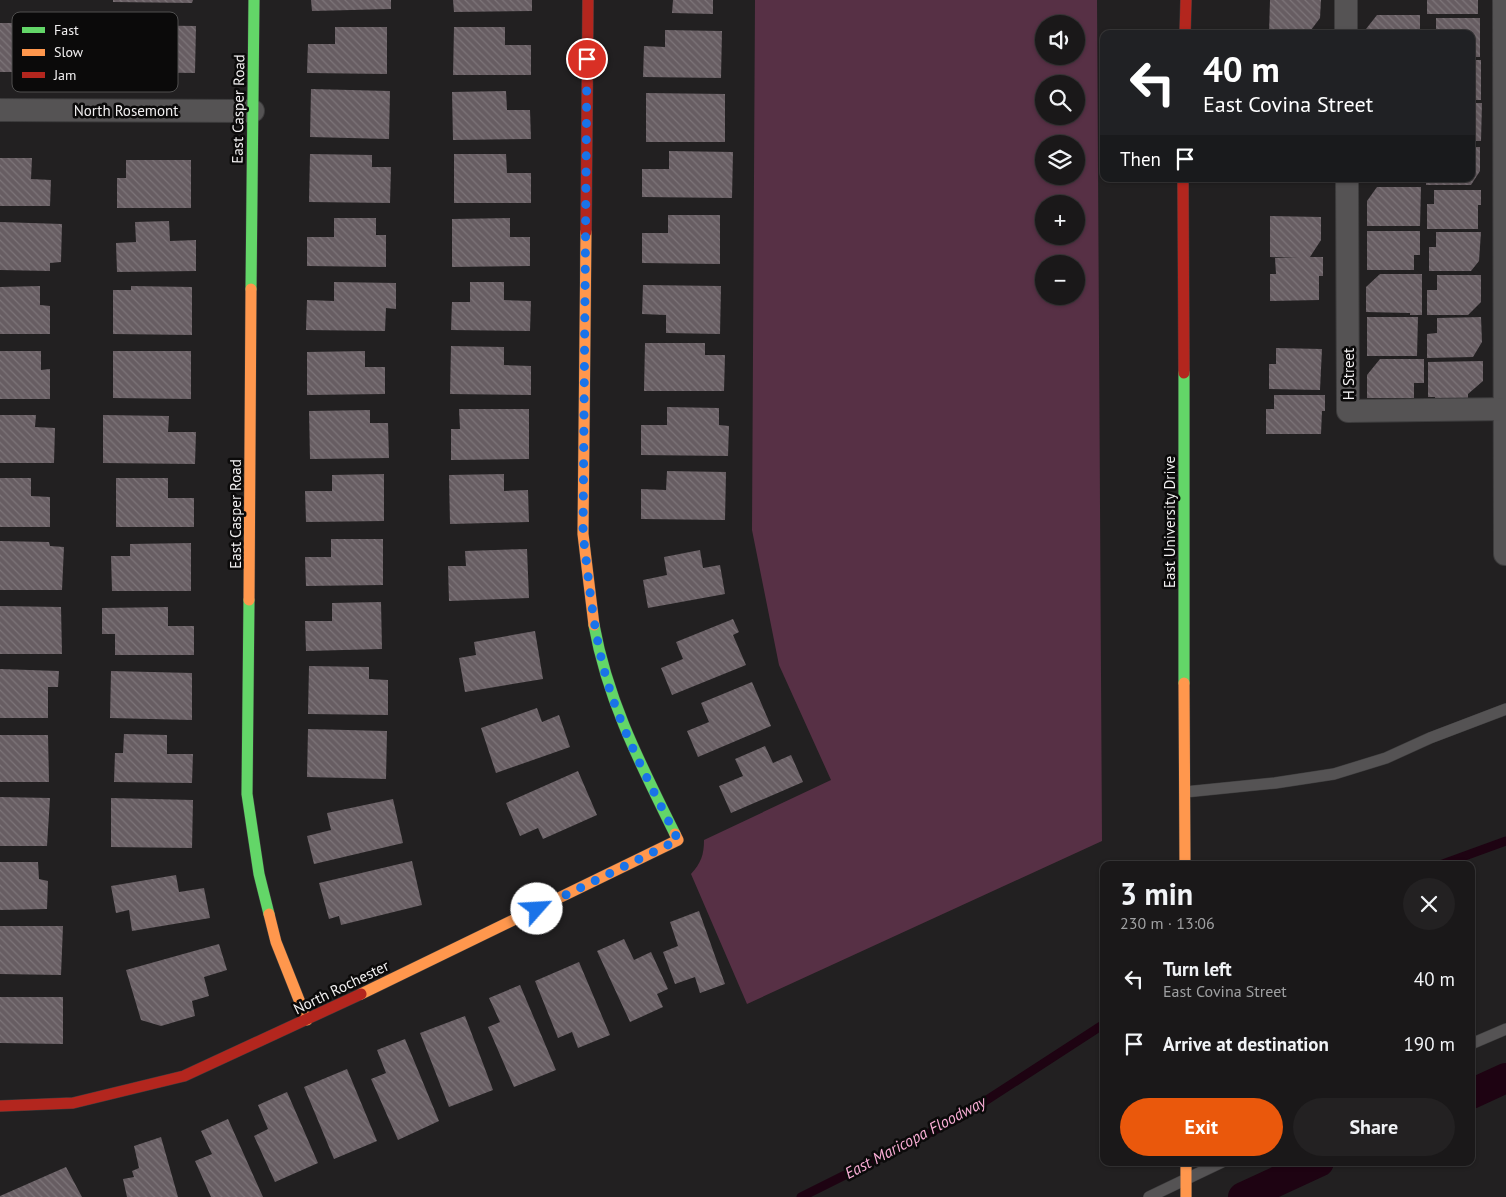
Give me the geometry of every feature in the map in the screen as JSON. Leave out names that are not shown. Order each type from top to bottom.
[{"type":"street","name":"East Casper Road","points":[[254,0],[247,794],[259,874],[276,942],[308,1020]]},
{"type":"street","name":"North Rochester","points":[[0,1106],[73,1104],[184,1076],[308,1020],[678,840],[630,741],[606,677],[592,612],[583,534],[588,0]]},
{"type":"street","points":[[1185,30],[1186,0]]},
{"type":"street","points":[[1346,0],[1346,30]]},
{"type":"street","points":[[1504,0],[1505,554]]},
{"type":"street","name":"North Rosemont","points":[[0,110],[253,111]]},
{"type":"street","name":"East University Drive","points":[[1183,182],[1185,861]]},
{"type":"street","name":"H Street","points":[[1347,182],[1348,411],[1506,410]]},
{"type":"street","points":[[1186,1166],[1186,1197]]},
{"type":"lane","points":[[1185,792],[1275,783],[1334,774],[1386,758],[1430,738],[1506,709]]},
{"type":"lane","points":[[1475,1042],[1506,1029]]},
{"type":"lane","points":[[1149,1197],[1214,1166]]},
{"type":"shaded area","points":[[755,0],[1097,0],[1102,841],[747,1004],[691,874],[701,858],[704,840],[831,780],[779,665],[752,530]]},
{"type":"building","points":[[113,0],[193,0],[192,3],[113,2]]},
{"type":"building","points":[[311,0],[391,0],[391,9],[312,11]]},
{"type":"building","points":[[453,0],[532,0],[532,11],[454,12]]},
{"type":"building","points":[[673,0],[713,0],[713,14],[672,13]]},
{"type":"building","points":[[1270,0],[1321,0],[1320,18],[1311,30],[1269,30]]},
{"type":"building","points":[[1427,0],[1478,0],[1478,14],[1427,14]]},
{"type":"building","points":[[1377,15],[1420,15],[1420,30],[1366,29]]},
{"type":"building","points":[[1436,18],[1480,18],[1480,57],[1475,57],[1475,30],[1436,30]]},
{"type":"building","points":[[0,23],[12,23],[12,72],[0,72]]},
{"type":"building","points":[[178,26],[196,26],[195,73],[178,73]]},
{"type":"building","points":[[335,27],[387,27],[387,74],[307,73],[308,44],[335,44]]},
{"type":"building","points":[[454,27],[505,27],[505,45],[531,45],[531,75],[453,75]]},
{"type":"building","points":[[665,30],[722,31],[721,78],[643,77],[644,46],[665,47]]},
{"type":"building","points":[[1475,60],[1481,60],[1481,100],[1475,100]]},
{"type":"building","points":[[311,89],[390,91],[389,139],[310,137]]},
{"type":"building","points":[[506,91],[507,110],[530,110],[531,139],[453,140],[452,92]]},
{"type":"building","points":[[646,93],[725,94],[725,142],[646,142]]},
{"type":"building","points":[[1475,103],[1482,103],[1481,141],[1475,141]]},
{"type":"building","points":[[1475,147],[1480,147],[1480,171],[1475,179]]},
{"type":"building","points":[[669,151],[733,152],[732,198],[642,197],[642,169],[669,169]]},
{"type":"building","points":[[310,154],[372,155],[372,167],[391,167],[390,203],[309,202]]},
{"type":"building","points":[[454,154],[506,154],[507,173],[531,173],[531,203],[454,203]]},
{"type":"building","points":[[0,158],[32,158],[31,179],[51,180],[50,206],[0,206]]},
{"type":"building","points":[[126,160],[191,160],[191,208],[117,208],[117,178],[126,178]]},
{"type":"building","points":[[1366,182],[1412,182],[1412,183]]},
{"type":"building","points":[[1426,182],[1473,182],[1471,185],[1426,185]]},
{"type":"building","points":[[1377,187],[1421,187],[1420,226],[1367,226],[1367,201]]},
{"type":"building","points":[[1434,190],[1481,190],[1481,205],[1478,205],[1478,229],[1427,229],[1427,204],[1434,204]]},
{"type":"building","points":[[668,215],[720,215],[720,264],[642,263],[642,233],[668,233]]},
{"type":"building","points":[[1270,216],[1321,217],[1321,240],[1310,257],[1323,257],[1323,276],[1319,276],[1319,300],[1270,301],[1270,274],[1276,274],[1275,258],[1298,258],[1270,257]]},
{"type":"building","points":[[334,218],[376,218],[376,235],[386,235],[386,267],[307,266],[307,237],[334,237]]},
{"type":"building","points":[[510,218],[510,237],[530,237],[530,266],[452,267],[452,219]]},
{"type":"building","points":[[169,221],[170,241],[196,240],[196,271],[117,272],[116,243],[136,242],[135,222]]},
{"type":"building","points":[[0,222],[62,224],[61,262],[50,263],[50,271],[0,270]]},
{"type":"building","points":[[1367,231],[1420,231],[1420,255],[1414,255],[1414,270],[1367,270]]},
{"type":"building","points":[[1436,232],[1481,232],[1479,261],[1471,271],[1429,271],[1429,247],[1436,247]]},
{"type":"building","points":[[1380,274],[1422,274],[1422,315],[1366,312],[1366,287]]},
{"type":"building","points":[[1437,275],[1481,275],[1481,302],[1468,315],[1427,315],[1427,290],[1437,290]]},
{"type":"building","points":[[334,282],[396,283],[396,309],[386,308],[385,331],[306,330],[307,300],[334,301]]},
{"type":"building","points":[[470,282],[504,282],[504,300],[531,301],[530,331],[451,330],[452,302],[470,302]]},
{"type":"building","points":[[643,285],[721,286],[720,334],[666,333],[666,315],[642,314]]},
{"type":"building","points":[[40,286],[40,305],[50,306],[50,334],[0,334],[0,287]]},
{"type":"building","points":[[131,286],[192,287],[192,335],[113,334],[113,290],[131,290]]},
{"type":"building","points":[[1367,317],[1418,317],[1417,356],[1367,356]]},
{"type":"building","points":[[1481,317],[1482,342],[1473,357],[1427,358],[1427,334],[1437,333],[1437,318]]},
{"type":"building","points":[[645,343],[705,343],[705,355],[725,355],[724,391],[644,391]]},
{"type":"building","points":[[451,346],[504,347],[504,365],[531,366],[531,395],[450,394]]},
{"type":"building","points":[[1276,348],[1322,349],[1320,390],[1269,389],[1269,364],[1276,364]]},
{"type":"building","points":[[0,351],[41,351],[41,370],[50,369],[50,399],[0,399]]},
{"type":"building","points":[[113,351],[191,351],[191,399],[113,398]]},
{"type":"building","points":[[365,351],[365,367],[385,367],[385,394],[307,395],[307,352]]},
{"type":"building","points":[[1380,359],[1424,359],[1424,383],[1414,383],[1414,398],[1367,398],[1367,375]]},
{"type":"building","points":[[1483,361],[1483,381],[1468,394],[1468,400],[1435,400],[1435,397],[1428,397],[1428,362]]},
{"type":"building","points":[[1274,395],[1325,395],[1325,411],[1322,411],[1321,434],[1266,434],[1266,409],[1274,409]]},
{"type":"building","points":[[667,407],[719,408],[719,425],[729,426],[728,456],[641,455],[641,425],[667,425]]},
{"type":"building","points":[[459,409],[529,409],[529,459],[451,460],[451,429],[460,429]]},
{"type":"building","points":[[370,410],[370,423],[388,423],[389,458],[310,459],[309,411]]},
{"type":"building","points":[[0,415],[36,415],[35,427],[55,428],[54,463],[0,463]]},
{"type":"building","points":[[103,415],[169,416],[168,432],[196,432],[195,464],[103,463]]},
{"type":"building","points":[[667,471],[726,472],[725,520],[641,519],[641,489],[666,490]]},
{"type":"building","points":[[384,474],[384,521],[306,522],[305,491],[332,491],[332,475]]},
{"type":"building","points":[[504,474],[504,491],[528,490],[529,522],[450,524],[449,475]]},
{"type":"building","points":[[0,478],[31,478],[31,496],[50,497],[50,527],[0,527]]},
{"type":"building","points":[[116,478],[168,478],[168,498],[194,498],[194,527],[116,527]]},
{"type":"building","points":[[331,539],[383,539],[383,585],[306,586],[305,557],[331,557]]},
{"type":"building","points":[[0,541],[49,542],[50,546],[64,547],[62,590],[0,590]]},
{"type":"building","points":[[191,543],[191,591],[112,591],[111,556],[130,556],[130,544]]},
{"type":"building","points":[[527,549],[529,598],[449,601],[448,566],[466,566],[465,551]]},
{"type":"building","points":[[700,550],[703,568],[720,565],[725,594],[648,608],[643,580],[667,575],[664,557]]},
{"type":"building","points":[[381,602],[382,649],[306,651],[305,621],[332,621],[332,603]]},
{"type":"building","points":[[0,606],[61,607],[62,654],[0,654]]},
{"type":"building","points":[[168,607],[168,626],[194,626],[194,655],[115,655],[115,634],[102,634],[102,608]]},
{"type":"building","points":[[733,619],[739,632],[733,635],[746,665],[672,695],[661,668],[683,659],[676,642]]},
{"type":"building","points":[[535,631],[543,679],[465,692],[459,658],[476,655],[474,642]]},
{"type":"building","points":[[309,666],[369,667],[369,679],[388,680],[388,715],[308,714]]},
{"type":"building","points":[[0,669],[59,671],[58,687],[48,687],[48,718],[0,718]]},
{"type":"building","points":[[111,671],[192,673],[192,720],[110,718]]},
{"type":"building","points":[[752,682],[771,726],[698,757],[687,731],[709,722],[701,703]]},
{"type":"building","points":[[537,708],[542,722],[559,715],[570,747],[496,773],[481,728]]},
{"type":"building","points":[[308,729],[387,731],[386,779],[307,777]]},
{"type":"building","points":[[124,734],[167,735],[167,754],[193,754],[192,783],[114,782],[115,753],[123,753]]},
{"type":"building","points":[[0,735],[48,735],[49,782],[0,782]]},
{"type":"building","points":[[765,746],[773,763],[791,755],[803,782],[731,813],[719,786],[743,776],[735,759]]},
{"type":"building","points":[[578,771],[597,815],[543,839],[538,828],[520,836],[506,803]]},
{"type":"building","points":[[0,797],[50,798],[47,846],[0,846]]},
{"type":"building","points":[[111,798],[193,800],[192,848],[111,847]]},
{"type":"building","points":[[393,799],[403,843],[314,864],[307,836],[331,830],[327,813]]},
{"type":"building","points":[[412,861],[422,905],[341,925],[339,916],[329,919],[319,883]]},
{"type":"building","points":[[0,862],[38,862],[39,879],[48,881],[47,909],[0,910]]},
{"type":"building","points":[[176,875],[179,892],[204,888],[210,918],[132,931],[129,910],[116,913],[111,886]]},
{"type":"building","points":[[699,911],[725,984],[700,993],[695,977],[675,984],[663,952],[678,946],[670,922]]},
{"type":"building","points":[[0,926],[63,926],[61,975],[0,974]]},
{"type":"building","points":[[624,939],[634,960],[651,952],[668,989],[657,994],[663,1007],[630,1022],[597,951]]},
{"type":"building","points":[[219,944],[227,970],[204,977],[209,996],[192,1001],[195,1016],[161,1026],[141,1020],[126,970]]},
{"type":"building","points":[[579,962],[610,1035],[578,1048],[572,1032],[558,1038],[535,981]]},
{"type":"building","points":[[520,985],[556,1070],[514,1087],[488,1027],[500,1022],[489,998]]},
{"type":"building","points":[[0,997],[63,997],[63,1044],[0,1043]]},
{"type":"building","points":[[465,1016],[493,1090],[449,1107],[420,1033]]},
{"type":"building","points":[[405,1039],[439,1121],[398,1140],[371,1079],[386,1073],[377,1050]]},
{"type":"building","points":[[347,1069],[377,1141],[334,1159],[304,1087]]},
{"type":"building","points":[[287,1092],[318,1163],[275,1182],[254,1136],[268,1129],[258,1105]]},
{"type":"building","points":[[228,1119],[263,1197],[211,1197],[195,1161],[212,1154],[201,1131]]},
{"type":"building","points":[[161,1137],[178,1197],[127,1197],[123,1179],[134,1177],[132,1171],[139,1168],[134,1146]]},
{"type":"building","points":[[66,1167],[82,1197],[0,1197],[0,1196]]},
{"type":"waterway","name":"East Maricopa Floodway","points":[[1451,861],[1506,841]]},
{"type":"waterway","name":"East Maricopa Floodway","points":[[801,1197],[959,1118],[1100,1027]]},
{"type":"waterway","points":[[1475,1092],[1506,1078]]},
{"type":"waterway","points":[[1243,1197],[1310,1166]]},
{"type":"traffic: fast","points":[[251,289],[254,0]]},
{"type":"traffic: fast","points":[[1184,373],[1184,683]]},
{"type":"traffic: fast","points":[[249,600],[247,794],[259,874],[269,914]]},
{"type":"traffic: fast","points":[[594,625],[600,653],[617,707],[638,758],[675,834]]},
{"type":"traffic: slow","points":[[586,232],[583,534],[594,625]]},
{"type":"traffic: slow","points":[[249,600],[251,289]]},
{"type":"traffic: slow","points":[[1184,683],[1185,861]]},
{"type":"traffic: slow","points":[[361,994],[678,840],[675,834]]},
{"type":"traffic: slow","points":[[269,914],[276,942],[307,1020]]},
{"type":"traffic: slow","points":[[1186,1166],[1186,1197]]},
{"type":"traffic: jam","points":[[586,232],[588,0]]},
{"type":"traffic: jam","points":[[1185,30],[1186,0]]},
{"type":"traffic: jam","points":[[1183,182],[1184,373]]},
{"type":"traffic: jam","points":[[0,1106],[73,1103],[184,1076],[361,994]]},
{"type":"route","points":[[537,909],[678,840],[630,741],[606,677],[592,612],[583,534],[587,59]]}]
